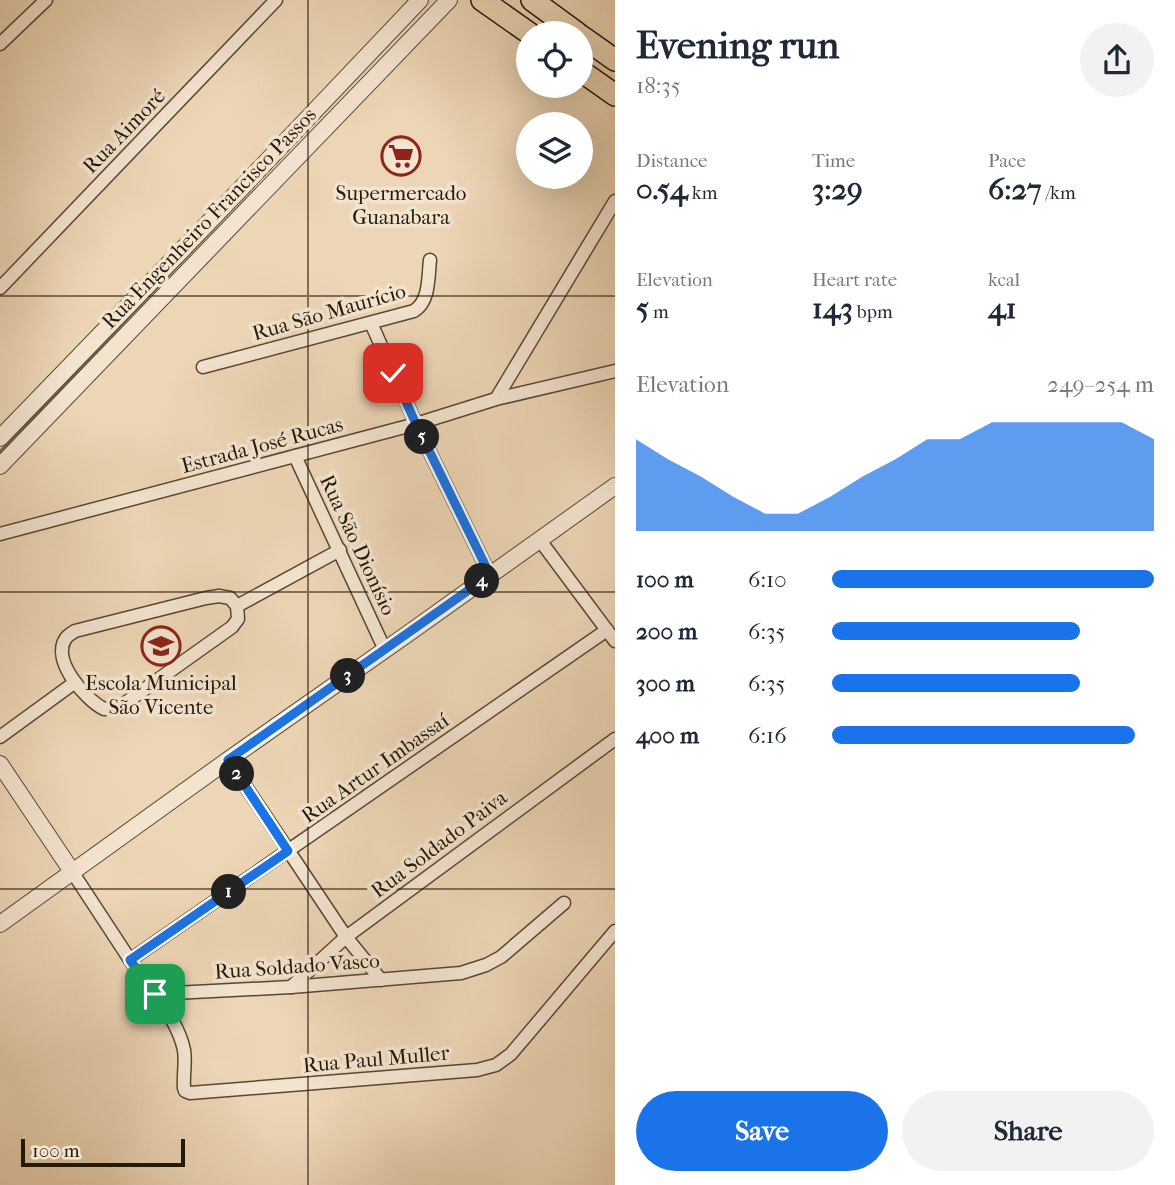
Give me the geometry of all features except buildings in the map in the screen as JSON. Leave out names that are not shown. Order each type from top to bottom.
[{"type":"main road","points":[[482,0],[516,24]]},
{"type":"main road","points":[[531,0],[560,21]]},
{"type":"main road","points":[[593,44],[615,60]]},
{"type":"main road","points":[[593,79],[615,95]]},
{"type":"street","points":[[0,44],[47,0]]},
{"type":"street","name":"Rua Aimoré","points":[[0,288],[276,0]]},
{"type":"street","name":"Rua Engenheiro Francisco Passos","points":[[0,438],[449,0]]},
{"type":"street","points":[[415,5],[426,24]]},
{"type":"street","name":"Rua Engenheiro Francisco Passos","points":[[1,461],[217,227],[415,5]]},
{"type":"street","points":[[496,399],[615,201]]},
{"type":"street","name":"Rua São Maurício","points":[[203,367],[414,312],[423,302],[430,260]]},
{"type":"street","points":[[371,323],[416,424],[490,575]]},
{"type":"street","name":"Estrada José Rucas","points":[[0,534],[416,424],[496,399],[615,371]]},
{"type":"street","name":"Rua São Dionísio","points":[[295,456],[385,650]]},
{"type":"street","points":[[0,924],[615,486]]},
{"type":"street","points":[[539,540],[611,635]]},
{"type":"street","points":[[237,606],[340,550]]},
{"type":"street","points":[[206,598],[230,598],[237,606],[238,619],[232,627],[121,706],[104,709],[95,705],[74,683],[62,656],[65,639],[75,631],[206,598]]},
{"type":"street","name":"Rua Artur Imbassaí","points":[[130,960],[611,635]]},
{"type":"street","points":[[0,737],[74,683]]},
{"type":"street","name":"Rua Soldado Paiva","points":[[291,987],[346,937],[615,739]]},
{"type":"street","points":[[228,760],[346,937],[381,981]]},
{"type":"street","points":[[0,764],[155,994]]},
{"type":"street","name":"Rua Soldado Vasco","points":[[155,994],[449,975],[486,965],[501,957],[564,903]]},
{"type":"street","name":"Rua Paul Muller","points":[[155,994],[175,1025],[184,1049],[184,1091],[190,1093],[477,1070],[496,1065],[511,1054],[615,931]]},
{"type":"waterway","points":[[0,452],[256,183]]},
{"type":"place","name":"Supermercado Guanabara","points":[[401,156]]},
{"type":"place","name":"Escola Municipal São Vicente","points":[[161,646]]},
{"type":"route","points":[[155,994],[130,960],[288,851],[228,760],[490,575],[393,373]]}]
